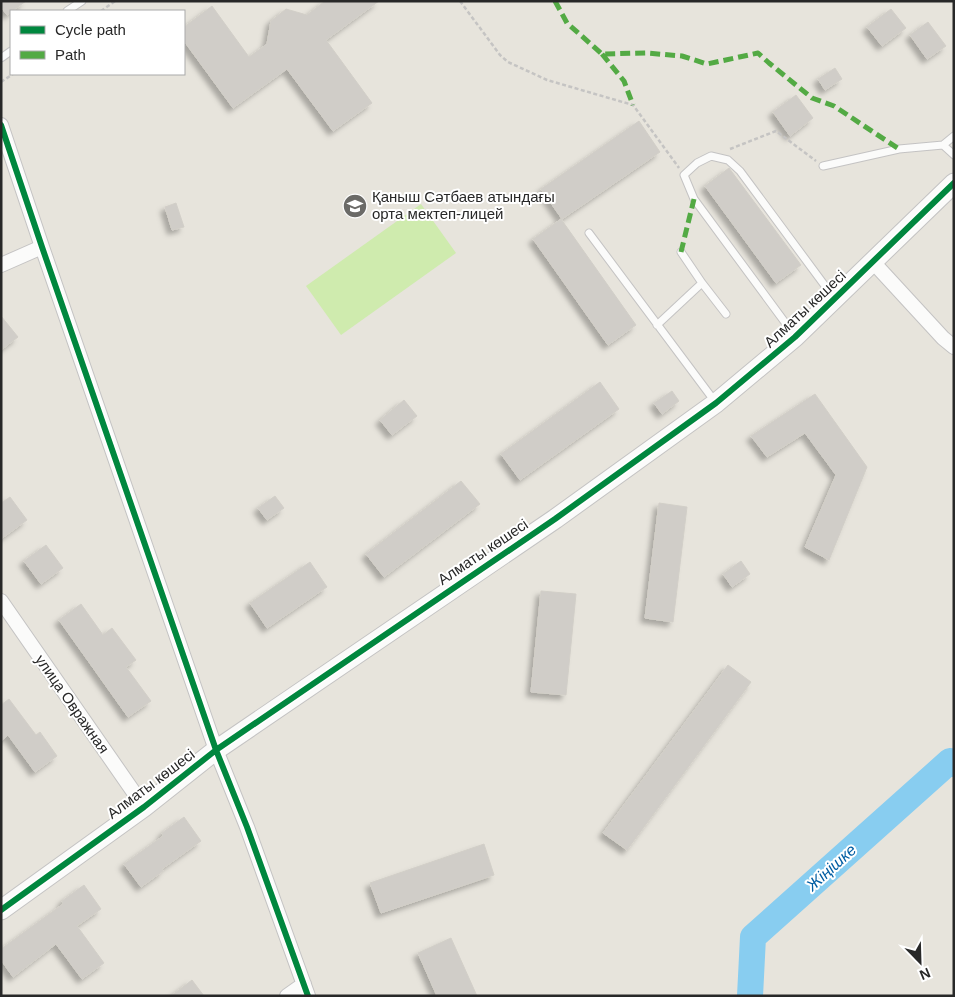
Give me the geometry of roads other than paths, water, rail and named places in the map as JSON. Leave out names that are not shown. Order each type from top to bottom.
[{"type":"street","points":[[1,125],[216,750],[247,827],[306,990],[287,996]]},
{"type":"street","name":"Алматы көшесі","points":[[1,910],[144,807],[216,750],[554,518],[716,403],[796,337],[954,183]]},
{"type":"street","points":[[1,265],[42,247]]},
{"type":"street","points":[[873,262],[954,347]]},
{"type":"street","name":"улица Овражная","points":[[1,601],[144,807]]},
{"type":"lane","points":[[68,10],[82,1]]},
{"type":"lane","points":[[823,166],[899,149],[943,145],[954,136]]},
{"type":"lane","points":[[943,145],[954,155]]},
{"type":"lane","points":[[796,337],[694,199],[684,175],[697,163],[712,156],[728,160],[740,171],[835,300]]},
{"type":"lane","points":[[590,233],[716,403]]},
{"type":"lane","points":[[681,252],[726,314]]},
{"type":"lane","points":[[657,325],[702,283]]},
{"type":"waterway","name":"Жіңішке","points":[[750,996],[753,937],[950,761],[954,764]]},
{"type":"place","name":"Қаныш Сәтбаев атындағы орта мектеп-лицей","points":[[355,206]]}]
